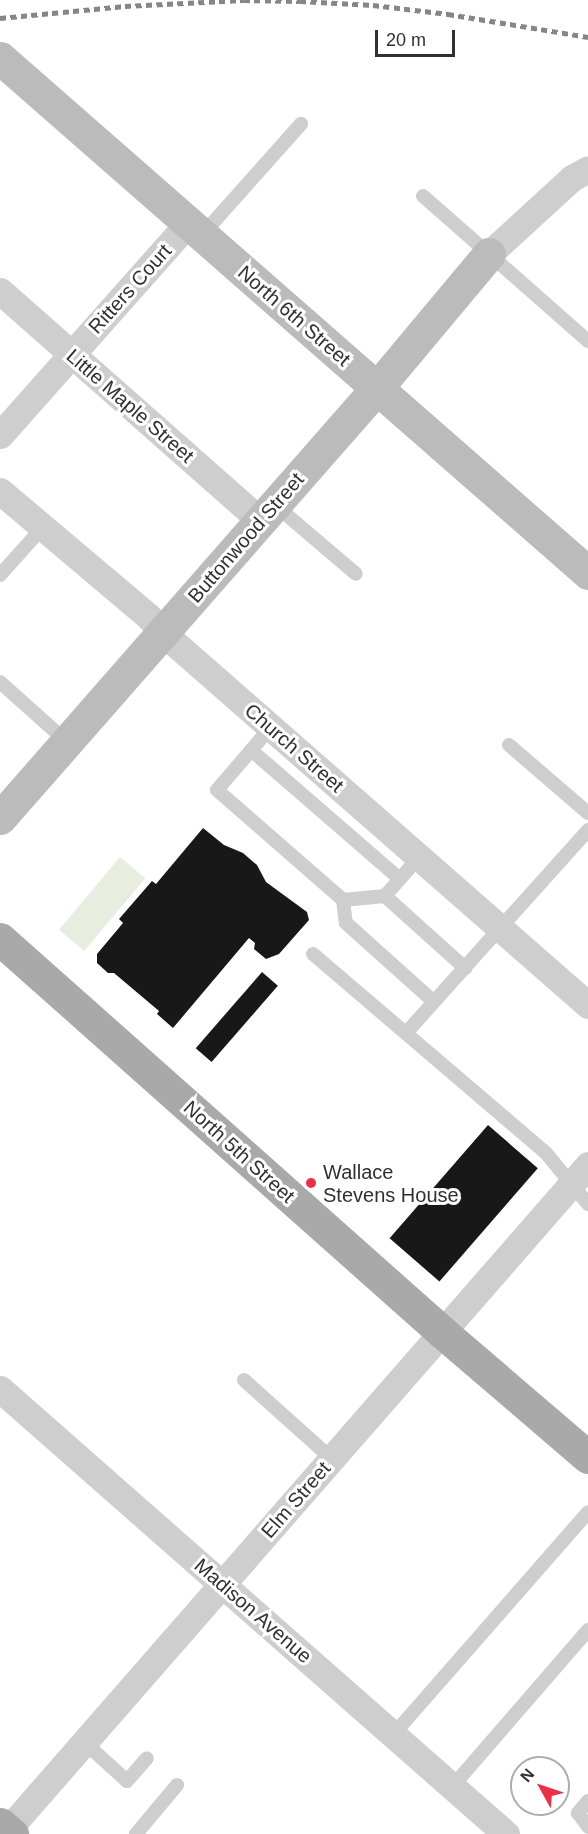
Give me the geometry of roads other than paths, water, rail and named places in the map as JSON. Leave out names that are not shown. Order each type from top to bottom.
[{"type":"main road","name":"North 5th Street","points":[[0,939],[442,1332],[588,1457]]},
{"type":"street","name":"North 6th Street","points":[[0,58],[588,573]]},
{"type":"street","points":[[489,254],[572,178],[588,169]]},
{"type":"street","name":"Ritters Court","points":[[0,435],[71,354],[195,229]]},
{"type":"street","name":"Buttonwood Street","points":[[0,818],[376,389],[489,254]]},
{"type":"street","name":"Little Maple Street","points":[[0,291],[71,354],[268,513]]},
{"type":"street","name":"Church Street","points":[[0,491],[148,617],[163,633],[588,1005]]},
{"type":"street","name":"Elm Street","points":[[6,1830],[442,1332],[582,1184]]},
{"type":"street","name":"Madison Avenue","points":[[0,1389],[506,1834]]},
{"type":"lane","points":[[195,229],[301,124]]},
{"type":"lane","points":[[423,196],[588,341]]},
{"type":"lane","points":[[268,513],[356,574]]},
{"type":"lane","points":[[0,575],[43,527]]},
{"type":"lane","points":[[0,682],[67,742]]},
{"type":"lane","points":[[271,727],[217,790],[343,900],[346,923],[434,1002]]},
{"type":"lane","points":[[509,745],[588,813]]},
{"type":"lane","points":[[251,750],[400,879]]},
{"type":"lane","points":[[406,1033],[588,830]]},
{"type":"lane","points":[[343,900],[385,896],[419,857]]},
{"type":"lane","points":[[385,896],[465,968]]},
{"type":"lane","points":[[313,954],[582,1184]]},
{"type":"lane","points":[[244,1380],[332,1459]]},
{"type":"lane","points":[[393,1735],[588,1512]]},
{"type":"lane","points":[[452,1787],[588,1630]]},
{"type":"lane","points":[[84,1742],[127,1781],[147,1758]]},
{"type":"lane","points":[[136,1834],[177,1785]]},
{"type":"lane","points":[[588,1801],[578,1813],[588,1827]]},
{"type":"railway","points":[[0,18],[125,6],[244,0],[300,1],[373,5],[448,14],[588,37]]},
{"type":"place","name":"Wallace Stevens House","points":[[311,1183]]}]
